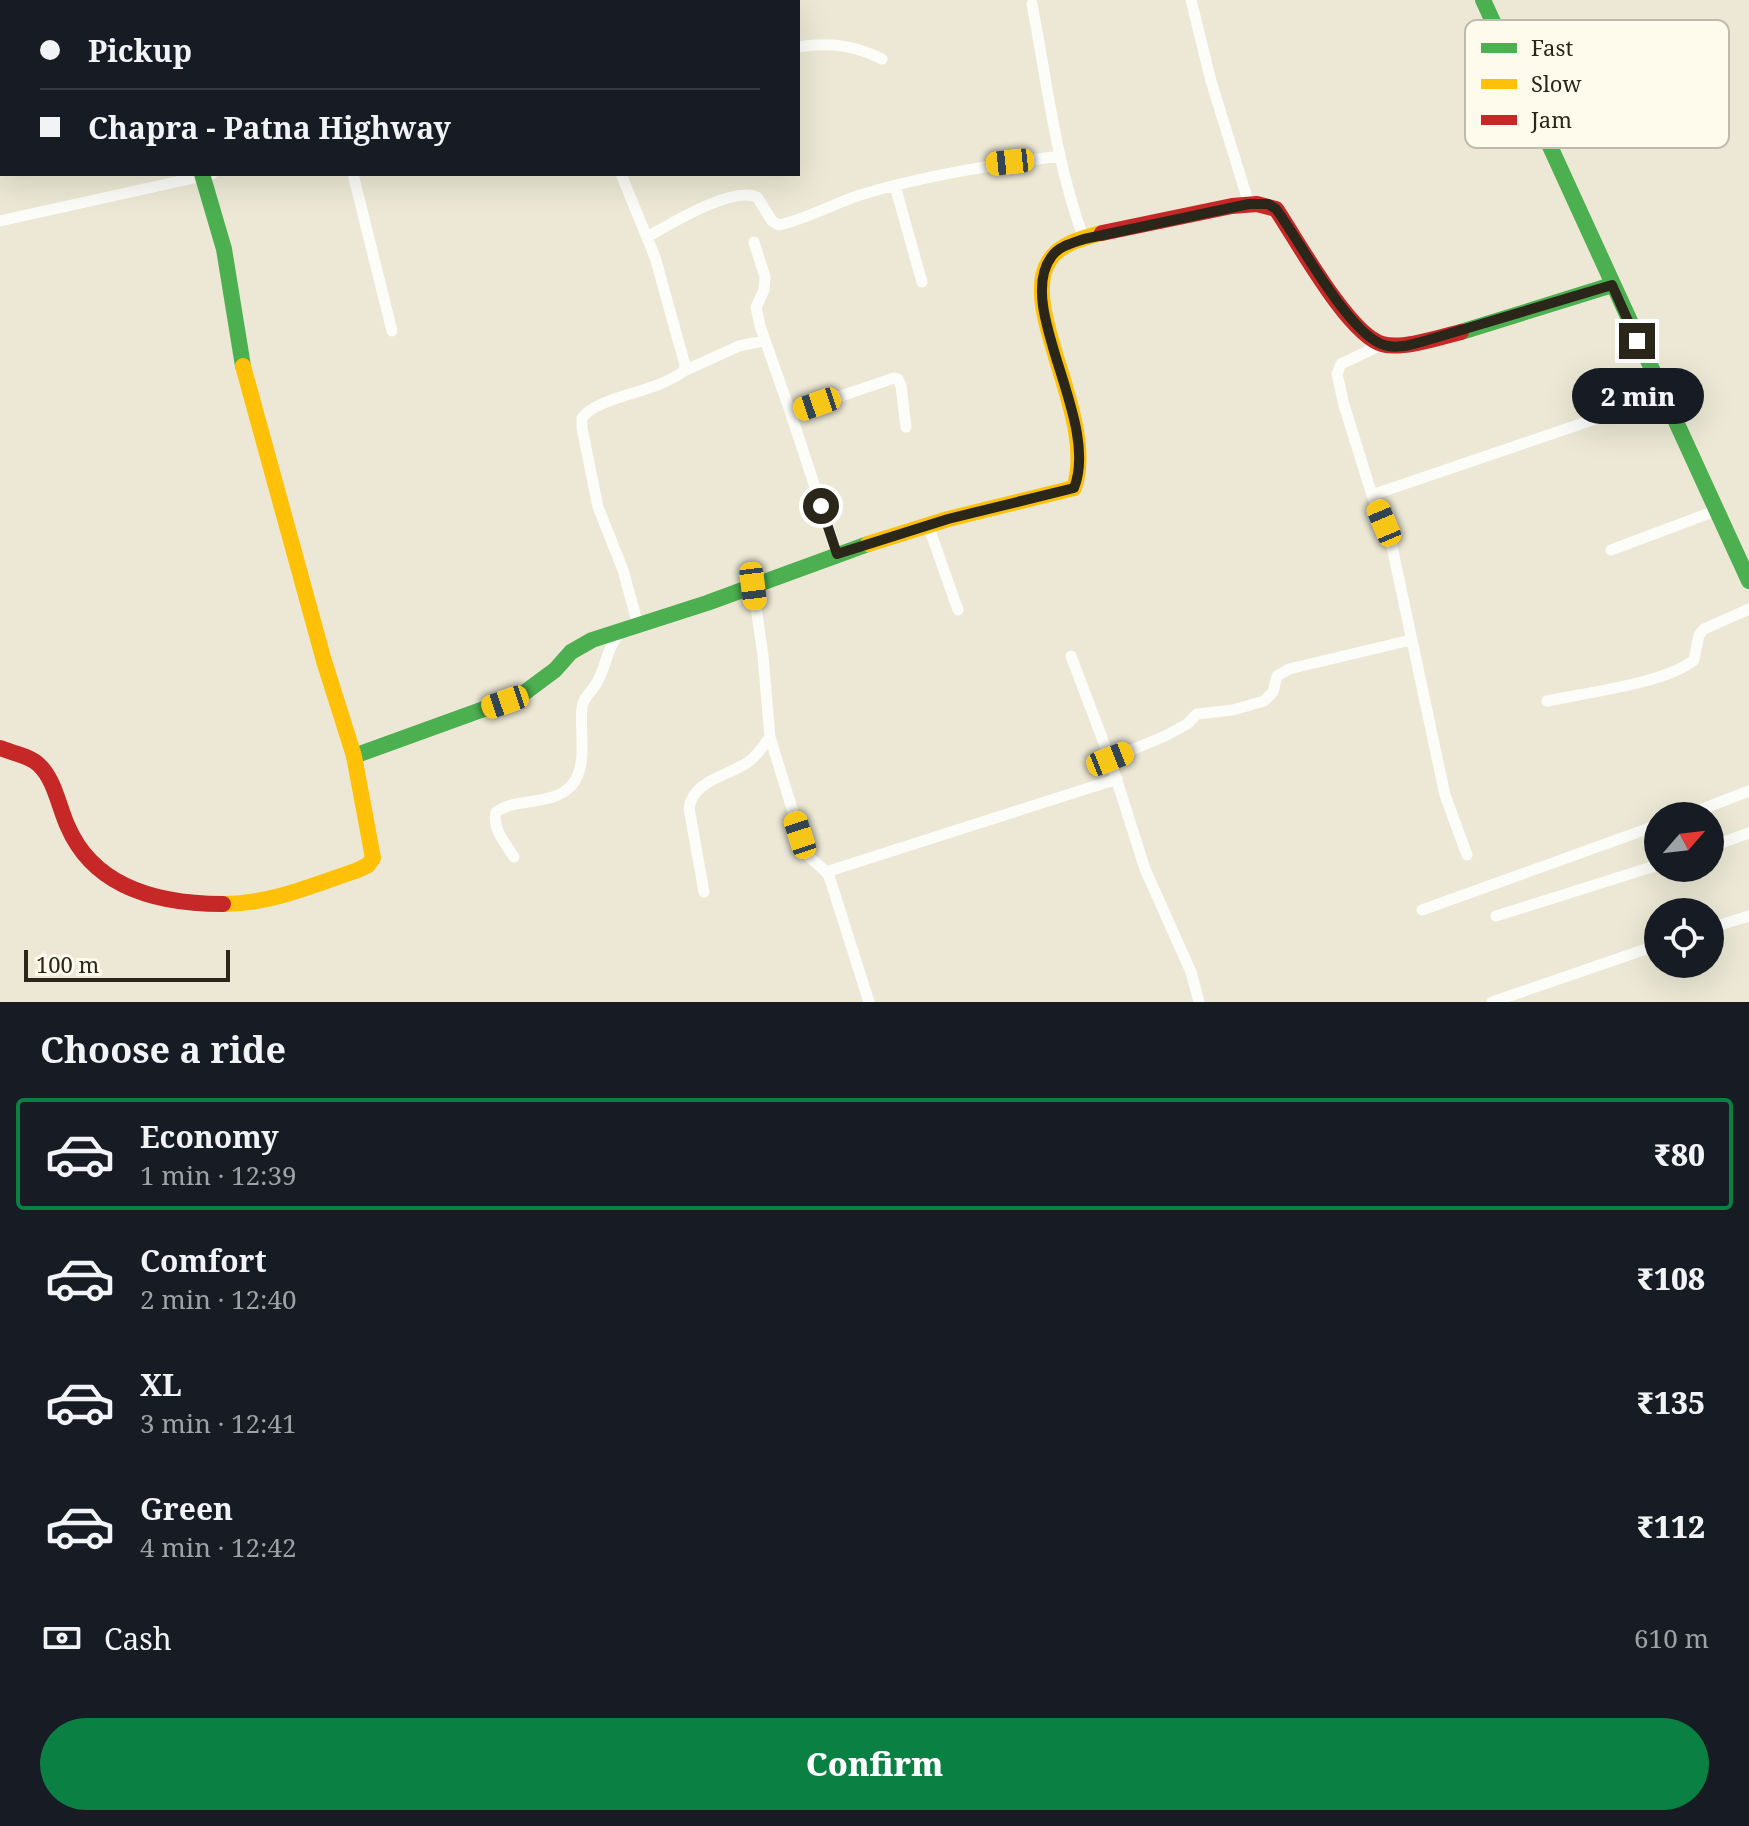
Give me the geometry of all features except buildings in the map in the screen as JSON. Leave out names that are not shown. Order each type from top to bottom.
[{"type":"main road","points":[[1483,0],[1492,20]]},
{"type":"main road","points":[[1550,148],[1749,581]]},
{"type":"main road","points":[[0,748],[38,763],[47,775],[86,859],[105,877],[124,886],[209,905],[259,902],[368,865],[373,858],[354,756],[319,646],[245,379],[224,249],[206,176]]},
{"type":"main road","points":[[354,756],[520,696],[555,670],[579,646],[837,554],[928,525],[1074,488],[1079,471],[1073,408],[1049,335],[1043,281],[1052,256],[1062,247],[1084,239],[1249,204],[1268,204],[1276,209],[1354,321],[1381,345],[1396,347],[1612,285]]},
{"type":"street","points":[[1191,0],[1211,81],[1249,204]]},
{"type":"street","points":[[1032,4],[1060,156],[1073,211],[1084,239]]},
{"type":"street","points":[[800,47],[841,44],[882,59]]},
{"type":"street","points":[[647,237],[692,213],[745,194],[757,197],[772,221],[779,225],[895,186],[994,164],[1060,156]]},
{"type":"street","points":[[0,221],[202,176]]},
{"type":"street","points":[[353,176],[392,331]]},
{"type":"street","points":[[622,176],[647,237],[681,347],[684,371]]},
{"type":"street","points":[[895,186],[922,282]]},
{"type":"street","points":[[754,242],[765,277],[764,290],[756,307],[764,341],[837,554]]},
{"type":"street","points":[[514,857],[497,830],[494,820],[496,812],[511,805],[543,800],[562,793],[572,785],[581,762],[585,696],[595,687],[613,642],[631,627],[623,570],[598,507],[582,418],[597,406],[642,392],[739,346],[764,341]]},
{"type":"street","points":[[1381,345],[1341,364],[1337,374],[1372,495],[1393,551],[1445,795],[1467,855]]},
{"type":"street","points":[[791,413],[894,378],[900,381],[906,427]]},
{"type":"street","points":[[1372,495],[1663,396]]},
{"type":"street","points":[[1611,550],[1715,511]]},
{"type":"street","points":[[928,525],[958,610]]},
{"type":"street","points":[[753,586],[770,737],[805,851],[808,857],[824,867],[848,931],[869,1002]]},
{"type":"street","points":[[1547,701],[1650,678],[1687,665],[1694,660],[1699,635],[1704,629],[1749,609]]},
{"type":"street","points":[[1110,759],[1165,736],[1187,724],[1197,714],[1233,710],[1264,701],[1273,692],[1277,676],[1289,669],[1411,640]]},
{"type":"street","points":[[1071,656],[1117,779],[1145,869],[1191,972],[1199,1002]]},
{"type":"street","points":[[704,892],[690,800],[702,787],[749,761],[770,737]]},
{"type":"street","points":[[826,872],[1117,779]]},
{"type":"street","points":[[1720,802],[1749,791]]},
{"type":"street","points":[[1422,910],[1644,830]]},
{"type":"street","points":[[1724,842],[1749,833]]},
{"type":"street","points":[[1496,916],[1644,869]]},
{"type":"street","points":[[1724,924],[1749,916]]},
{"type":"street","points":[[1492,1002],[1507,1000],[1644,950]]},
{"type":"traffic: fast","points":[[1483,0],[1492,20]]},
{"type":"traffic: fast","points":[[1551,148],[1749,581]]},
{"type":"traffic: fast","points":[[203,176],[224,249],[243,366]]},
{"type":"traffic: fast","points":[[1461,332],[1612,285]]},
{"type":"traffic: fast","points":[[354,756],[520,696],[555,670],[571,652],[592,640],[707,603],[868,544]]},
{"type":"traffic: slow","points":[[868,544],[948,519],[1074,488],[1079,460],[1076,430],[1043,307],[1042,282],[1049,261],[1059,250],[1102,233]]},
{"type":"traffic: slow","points":[[223,904],[258,901],[292,893],[358,870],[373,858],[354,756],[324,661],[243,366]]},
{"type":"traffic: jam","points":[[1102,233],[1232,206],[1257,204],[1276,209],[1339,305],[1369,337],[1382,344],[1400,345],[1461,332]]},
{"type":"traffic: jam","points":[[0,748],[39,765],[53,786],[68,827],[80,848],[112,879],[153,896],[223,904]]},
{"type":"route","points":[[821,506],[837,554],[948,519],[1074,488],[1079,471],[1078,440],[1073,408],[1049,335],[1043,294],[1047,265],[1062,247],[1084,239],[1197,214],[1249,204],[1268,204],[1276,209],[1330,290],[1354,321],[1381,345],[1396,347],[1421,342],[1612,285],[1637,341]]}]
